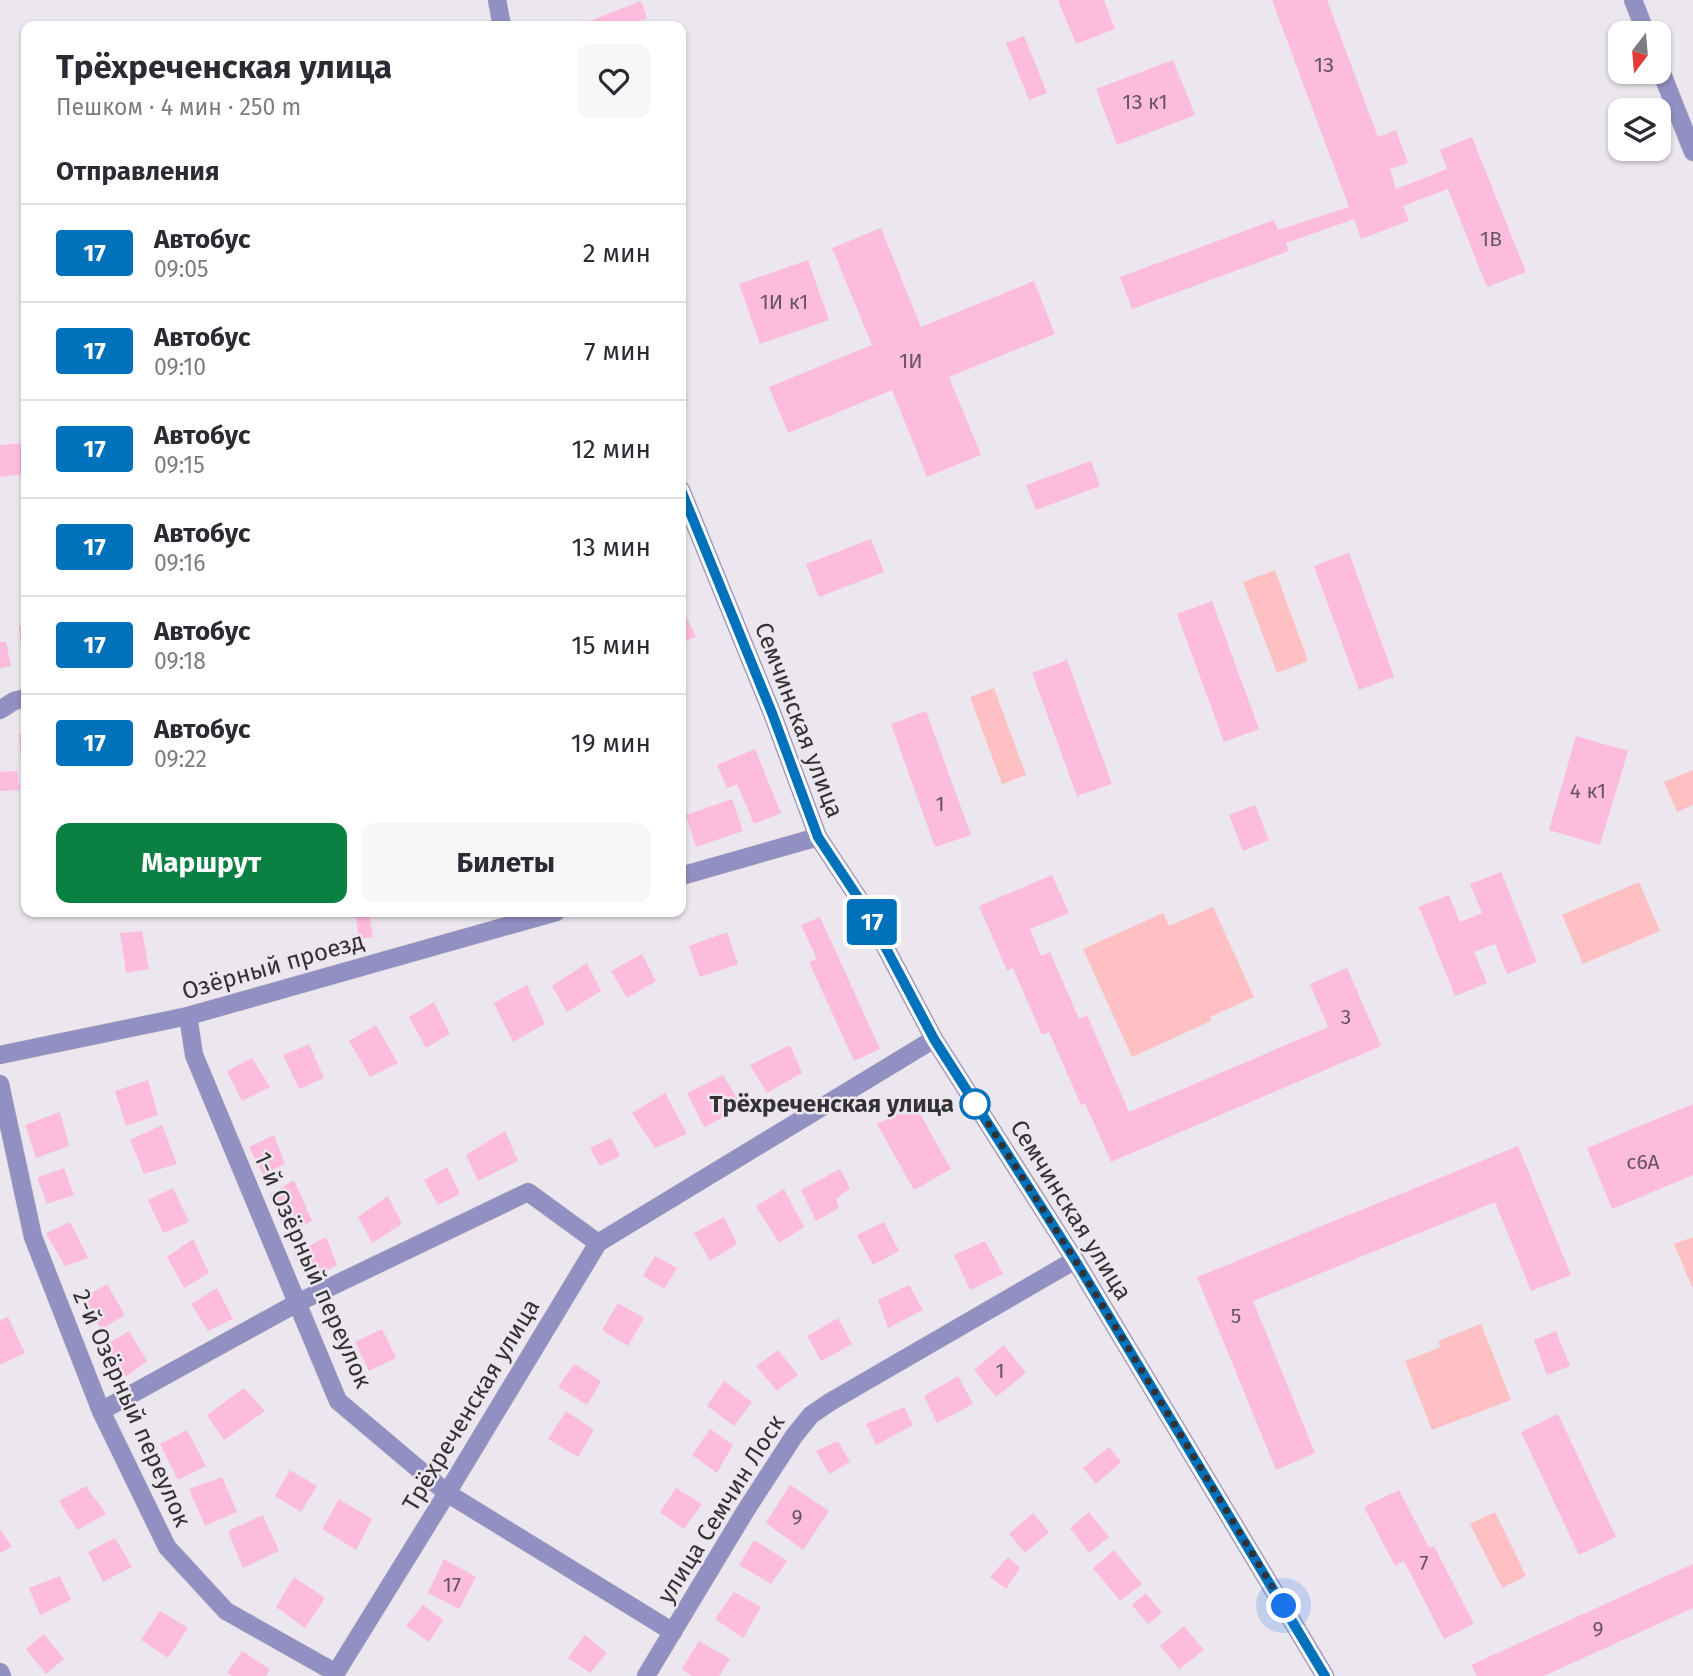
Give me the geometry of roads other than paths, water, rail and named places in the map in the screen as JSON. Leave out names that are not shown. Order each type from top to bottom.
[{"type":"street","points":[[497,0],[501,21]]},
{"type":"street","points":[[1633,0],[1641,21]]},
{"type":"street","points":[[1666,84],[1693,152]]},
{"type":"street","name":"Семчинская улица","points":[[686,517],[772,713],[818,837],[863,905],[934,1039],[1075,1260],[1325,1676]]},
{"type":"street","points":[[0,710],[21,699]]},
{"type":"street","points":[[686,875],[818,837]]},
{"type":"street","name":"Озёрный проезд","points":[[0,1055],[188,1016],[538,917]]},
{"type":"street","name":"1-й Озёрный переулок","points":[[188,1016],[194,1055],[338,1401],[447,1493],[673,1632]]},
{"type":"street","name":"Трёхреченская улица","points":[[335,1675],[598,1243],[934,1039]]},
{"type":"street","name":"2-й Озёрный переулок","points":[[0,1084],[33,1237],[101,1411],[167,1546],[226,1611],[335,1675]]},
{"type":"street","points":[[101,1411],[297,1303],[528,1192],[598,1243]]},
{"type":"street","name":"улица Семчин Лоск","points":[[646,1676],[753,1500],[794,1436],[811,1415],[1075,1260]]},
{"type":"place","name":"Трёхреченская улица","points":[[975,1104]]}]
